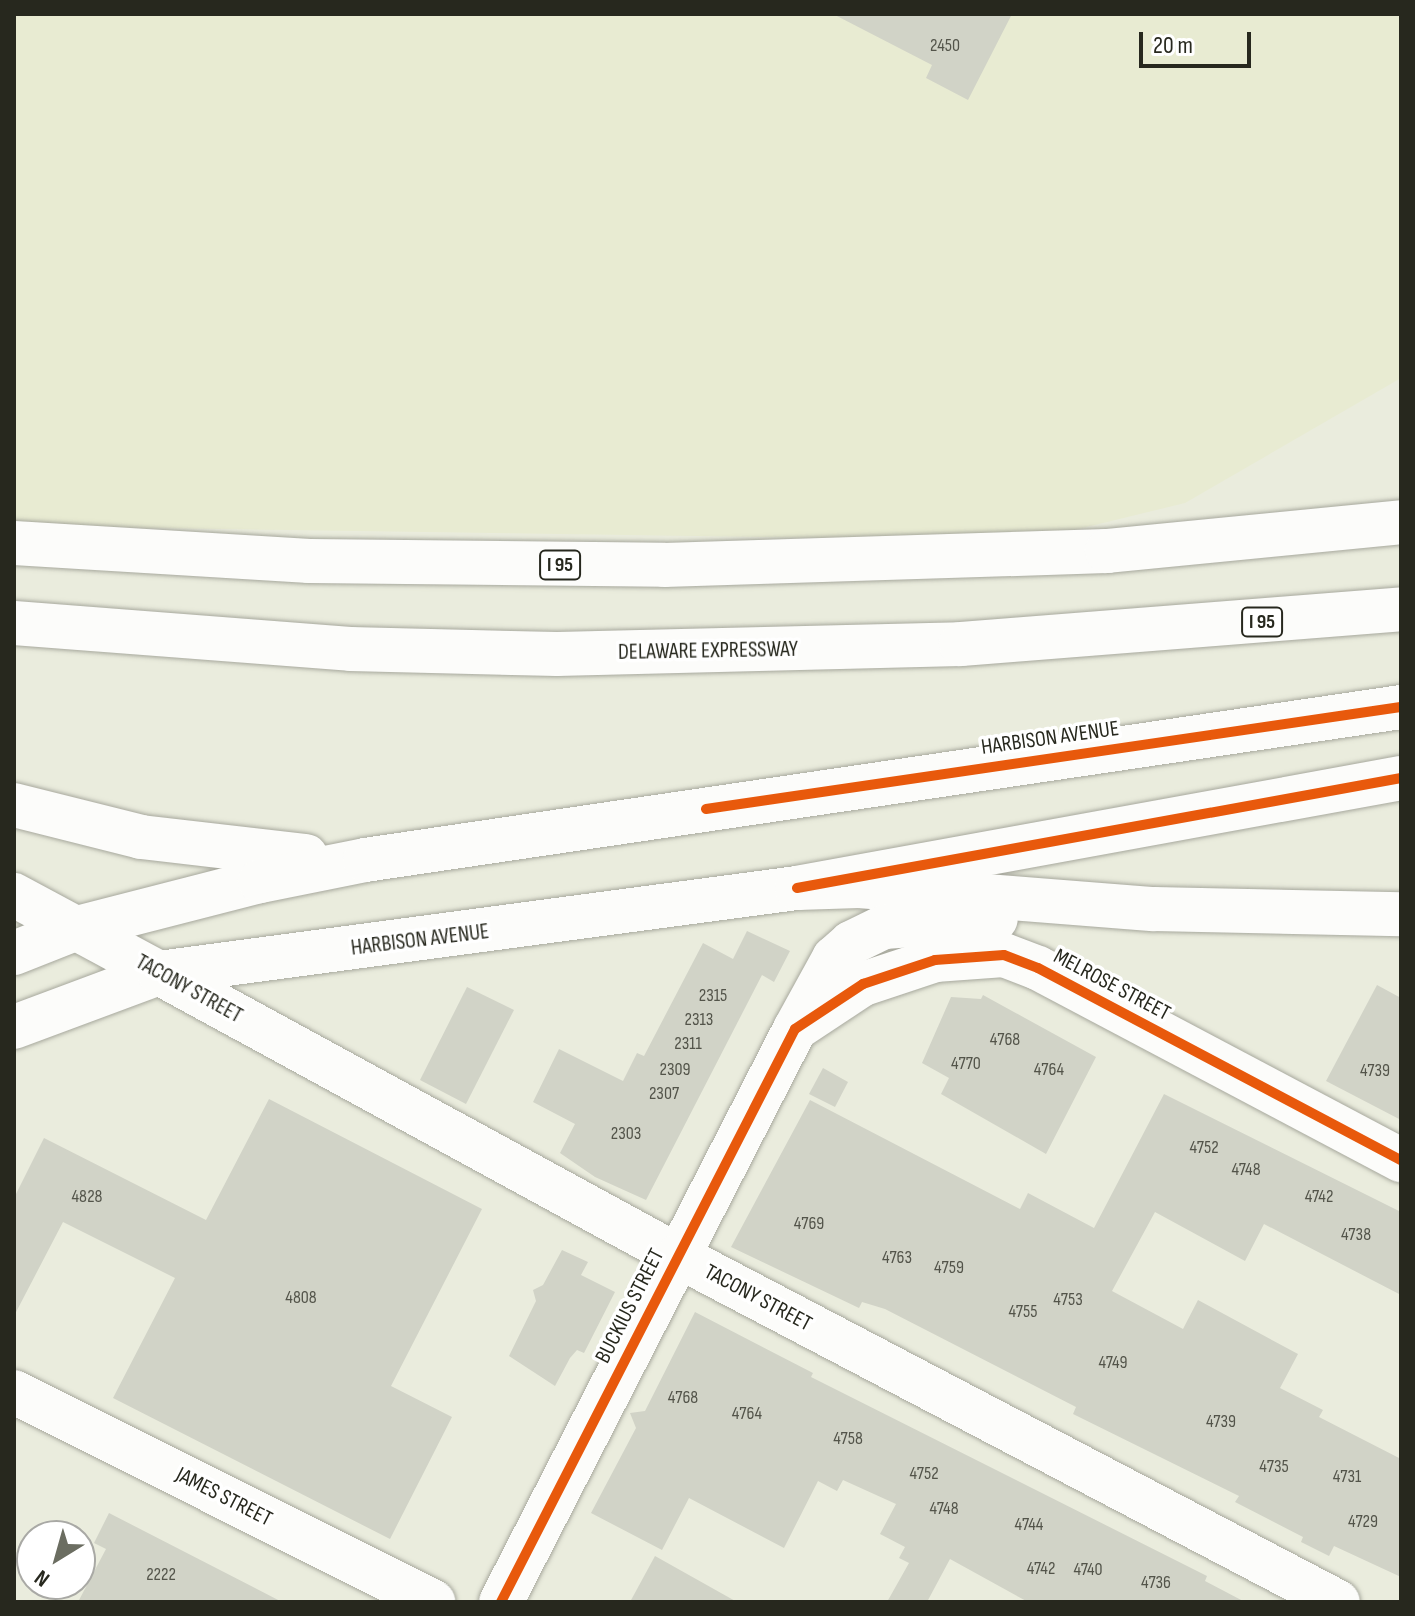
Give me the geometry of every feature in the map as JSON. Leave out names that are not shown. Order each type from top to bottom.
[{"type":"main road","name":"I 95","points":[[14,543],[309,561],[664,565],[1107,551],[1284,538],[1401,522]]},
{"type":"main road","name":"DELAWARE EXPRESSWAY","points":[[14,623],[350,649],[557,654],[961,644],[1401,609]]},
{"type":"main road","name":"HARBISON AVENUE","points":[[14,953],[77,928],[260,881],[365,860],[1401,707]]},
{"type":"main road","name":"HARBISON AVENUE","points":[[14,1027],[159,973],[797,888],[1401,778]]},
{"type":"main road","points":[[14,805],[141,837],[235,852],[365,860]]},
{"type":"main road","points":[[797,888],[859,886],[1154,909],[1401,914]]},
{"type":"main road","name":"TACONY STREET","points":[[14,895],[678,1256],[1338,1602]]},
{"type":"main road","name":"BUCKIUS STREET","points":[[501,1602],[834,958],[884,927],[1154,909]]},
{"type":"main road","name":"MELROSE STREET","points":[[795,1029],[837,997],[898,971],[973,954],[1004,955],[1038,968],[1401,1160]]},
{"type":"main road","name":"JAMES STREET","points":[[14,1392],[433,1602]]},
{"type":"shaded area","points":[[14,14],[1401,14],[1401,378],[1185,503],[1029,541],[14,526]]},
{"type":"building","points":[[833,14],[1012,14],[968,100],[926,78],[932,65]]},
{"type":"building","points":[[747,931],[790,951],[774,982],[762,975],[646,1200],[595,1177],[560,1153],[575,1124],[533,1102],[559,1049],[623,1081],[637,1053],[644,1056],[703,943],[733,959]]},
{"type":"building","points":[[1377,985],[1401,998],[1401,1120],[1326,1081]]},
{"type":"building","points":[[467,987],[514,1010],[466,1104],[420,1080]]},
{"type":"building","points":[[983,995],[1096,1057],[1046,1154],[941,1094],[949,1078],[922,1063],[951,997],[981,999]]},
{"type":"building","points":[[823,1068],[848,1082],[835,1107],[809,1094]]},
{"type":"building","points":[[1164,1094],[1401,1212],[1401,1295],[1264,1224],[1245,1261],[1155,1212],[1112,1291],[1183,1329],[1198,1300],[1298,1354],[1280,1388],[1323,1410],[1319,1417],[1401,1459],[1401,1577],[1334,1546],[1329,1556],[1301,1542],[1303,1537],[1235,1502],[1239,1496],[1073,1414],[1076,1407],[885,1309],[862,1302],[859,1308],[731,1247],[810,1100],[1020,1209],[1028,1193],[1094,1228]]},
{"type":"building","points":[[269,1099],[482,1209],[391,1386],[452,1417],[390,1539],[113,1398],[175,1278],[63,1222],[14,1316],[14,1198],[44,1138],[206,1220]]},
{"type":"building","points":[[562,1250],[588,1262],[581,1275],[615,1292],[584,1353],[577,1350],[555,1386],[509,1356],[536,1301],[533,1290],[543,1285]]},
{"type":"building","points":[[695,1312],[813,1373],[811,1377],[1207,1576],[1205,1581],[1245,1602],[1028,1602],[950,1559],[927,1602],[887,1602],[909,1563],[899,1558],[905,1547],[880,1534],[896,1504],[843,1480],[837,1491],[818,1481],[784,1548],[689,1498],[662,1550],[591,1513],[636,1428],[630,1413],[645,1411]]},
{"type":"building","points":[[109,1513],[282,1602],[78,1602],[96,1600],[96,1568],[106,1549],[96,1544]]},
{"type":"building","points":[[655,1556],[737,1602],[630,1602]]},
{"type":"cycle path","points":[[706,809],[1401,707]]},
{"type":"cycle path","points":[[797,888],[1401,778]]},
{"type":"cycle path","points":[[501,1602],[795,1029],[863,984],[935,960],[1004,955],[1038,968],[1401,1160]]}]
